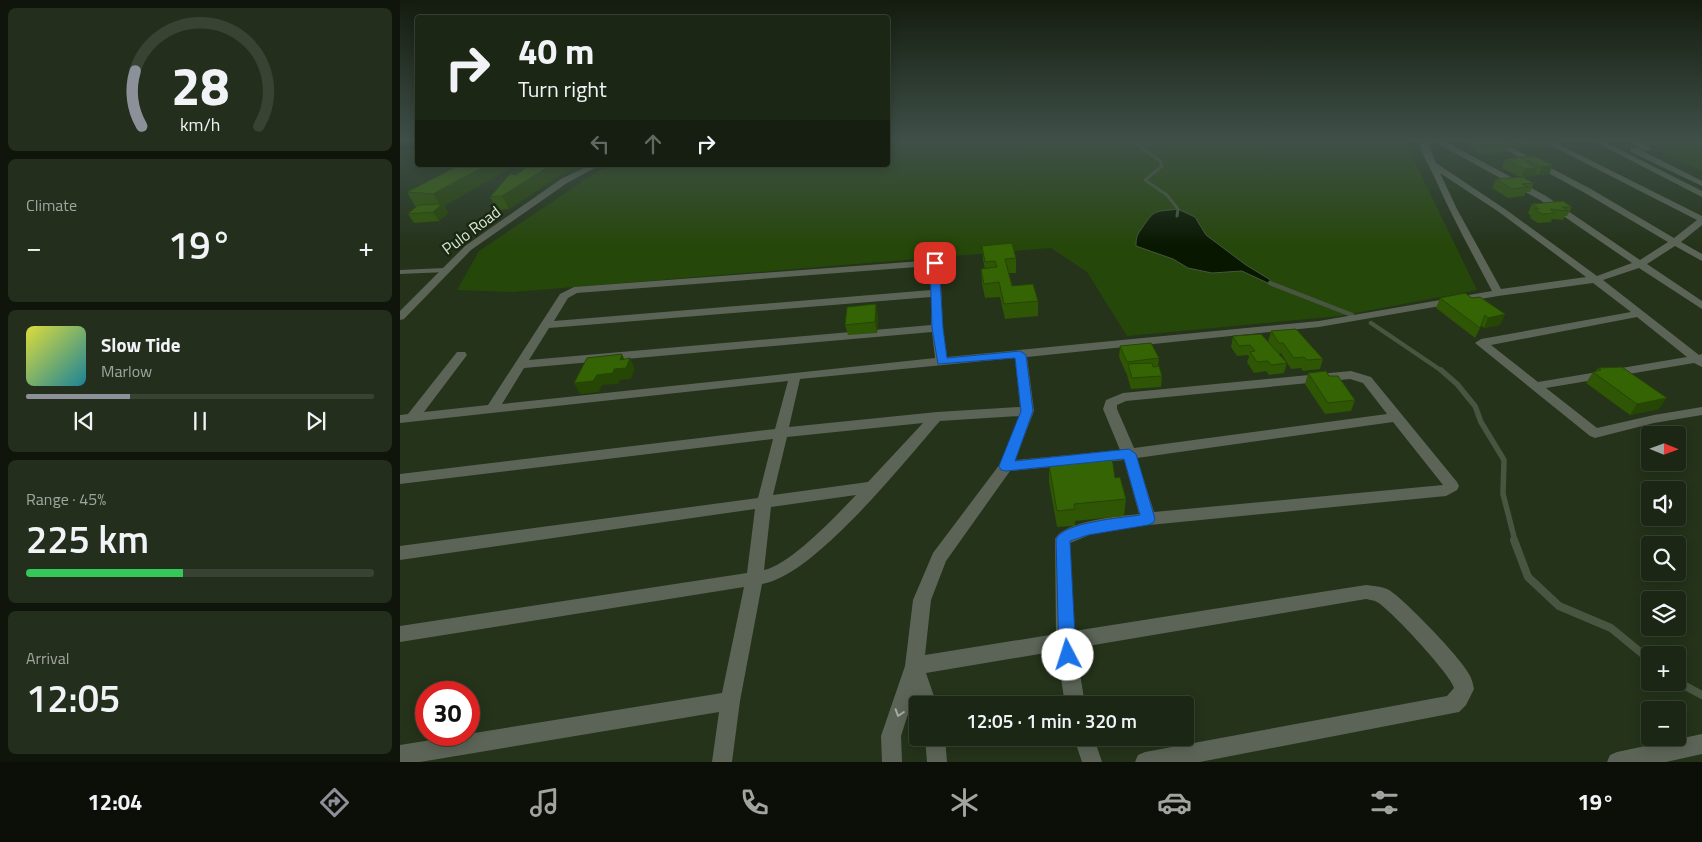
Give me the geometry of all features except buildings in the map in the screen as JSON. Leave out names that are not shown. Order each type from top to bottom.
[{"type":"street","name":"Pulo Road","points":[[400,317],[444,270],[468,248],[556,186],[578,175]]},
{"type":"street","points":[[1437,175],[1498,293]]},
{"type":"street","points":[[1449,175],[1485,197],[1597,280],[1637,314],[1700,360]]},
{"type":"street","points":[[1499,175],[1543,198],[1642,263],[1702,306]]},
{"type":"street","points":[[1556,175],[1676,241],[1702,258]]},
{"type":"street","points":[[406,418],[795,376],[1319,324],[1498,293],[1597,280],[1642,263],[1676,241],[1702,220],[1611,175]]},
{"type":"street","points":[[1662,175],[1702,194]]},
{"type":"street","points":[[1683,175],[1702,184]]},
{"type":"street","points":[[493,408],[564,296],[574,290],[933,263],[936,265],[937,328],[942,362]]},
{"type":"street","points":[[546,325],[936,293]]},
{"type":"street","points":[[1637,314],[1482,342],[1482,345],[1595,433],[1654,419],[1702,411]]},
{"type":"street","points":[[519,365],[937,328]]},
{"type":"street","points":[[406,418],[461,355]]},
{"type":"street","points":[[892,762],[891,736],[914,666],[922,600],[939,558],[1006,466],[1027,411],[1020,355]]},
{"type":"street","points":[[1535,386],[1700,360]]},
{"type":"street","points":[[1073,696],[1066,640],[1063,539],[1068,535],[1088,529],[1148,519],[1450,488],[1452,486],[1450,481],[1367,380],[1351,375],[1123,397],[1111,403],[1110,409],[1129,454],[1148,519]]},
{"type":"street","points":[[722,762],[730,701],[754,580],[764,502],[795,376]]},
{"type":"street","points":[[400,479],[780,433],[937,416],[1027,411]]},
{"type":"street","points":[[400,634],[770,576],[788,567],[816,545],[875,487],[937,416]]},
{"type":"street","points":[[1006,466],[1129,454],[1398,417]]},
{"type":"street","points":[[400,553],[875,487]]},
{"type":"street","points":[[914,666],[1366,592],[1382,595],[1398,609],[1448,661],[1462,679],[1464,689],[1452,705],[1145,762]]},
{"type":"street","points":[[914,666],[924,696]]},
{"type":"street","points":[[400,755],[730,701]]},
{"type":"street","points":[[1617,762],[1702,744]]},
{"type":"street","points":[[936,746],[937,762]]},
{"type":"street","points":[[1087,746],[1092,762]]},
{"type":"lane","points":[[400,272],[444,270]]},
{"type":"green space","points":[[593,175],[1421,175],[1477,290],[1340,316],[1127,336],[1087,272],[1051,248],[513,292],[457,290],[479,251]]},
{"type":"shaded area","points":[[1178,209],[1195,217],[1206,235],[1246,265],[1269,279],[1274,286],[1242,271],[1212,273],[1188,268],[1173,259],[1136,246],[1138,234],[1153,214],[1159,211]]},
{"type":"waterway","points":[[1152,175],[1145,180],[1167,195],[1178,209],[1177,216]]},
{"type":"waterway","points":[[1270,283],[1352,315]]},
{"type":"waterway","points":[[1371,323],[1442,371]]},
{"type":"waterway","points":[[1441,370],[1457,384],[1475,406],[1481,422],[1504,460],[1503,494],[1515,541]]},
{"type":"waterway","points":[[1514,540],[1528,577],[1559,606],[1611,628],[1641,653]]},
{"type":"waterway","points":[[1686,686],[1702,695]]},
{"type":"route","points":[[935,263],[937,328],[942,362],[1020,355],[1027,411],[1006,466],[1129,454],[1148,519],[1074,532],[1063,539],[1068,655]]}]
